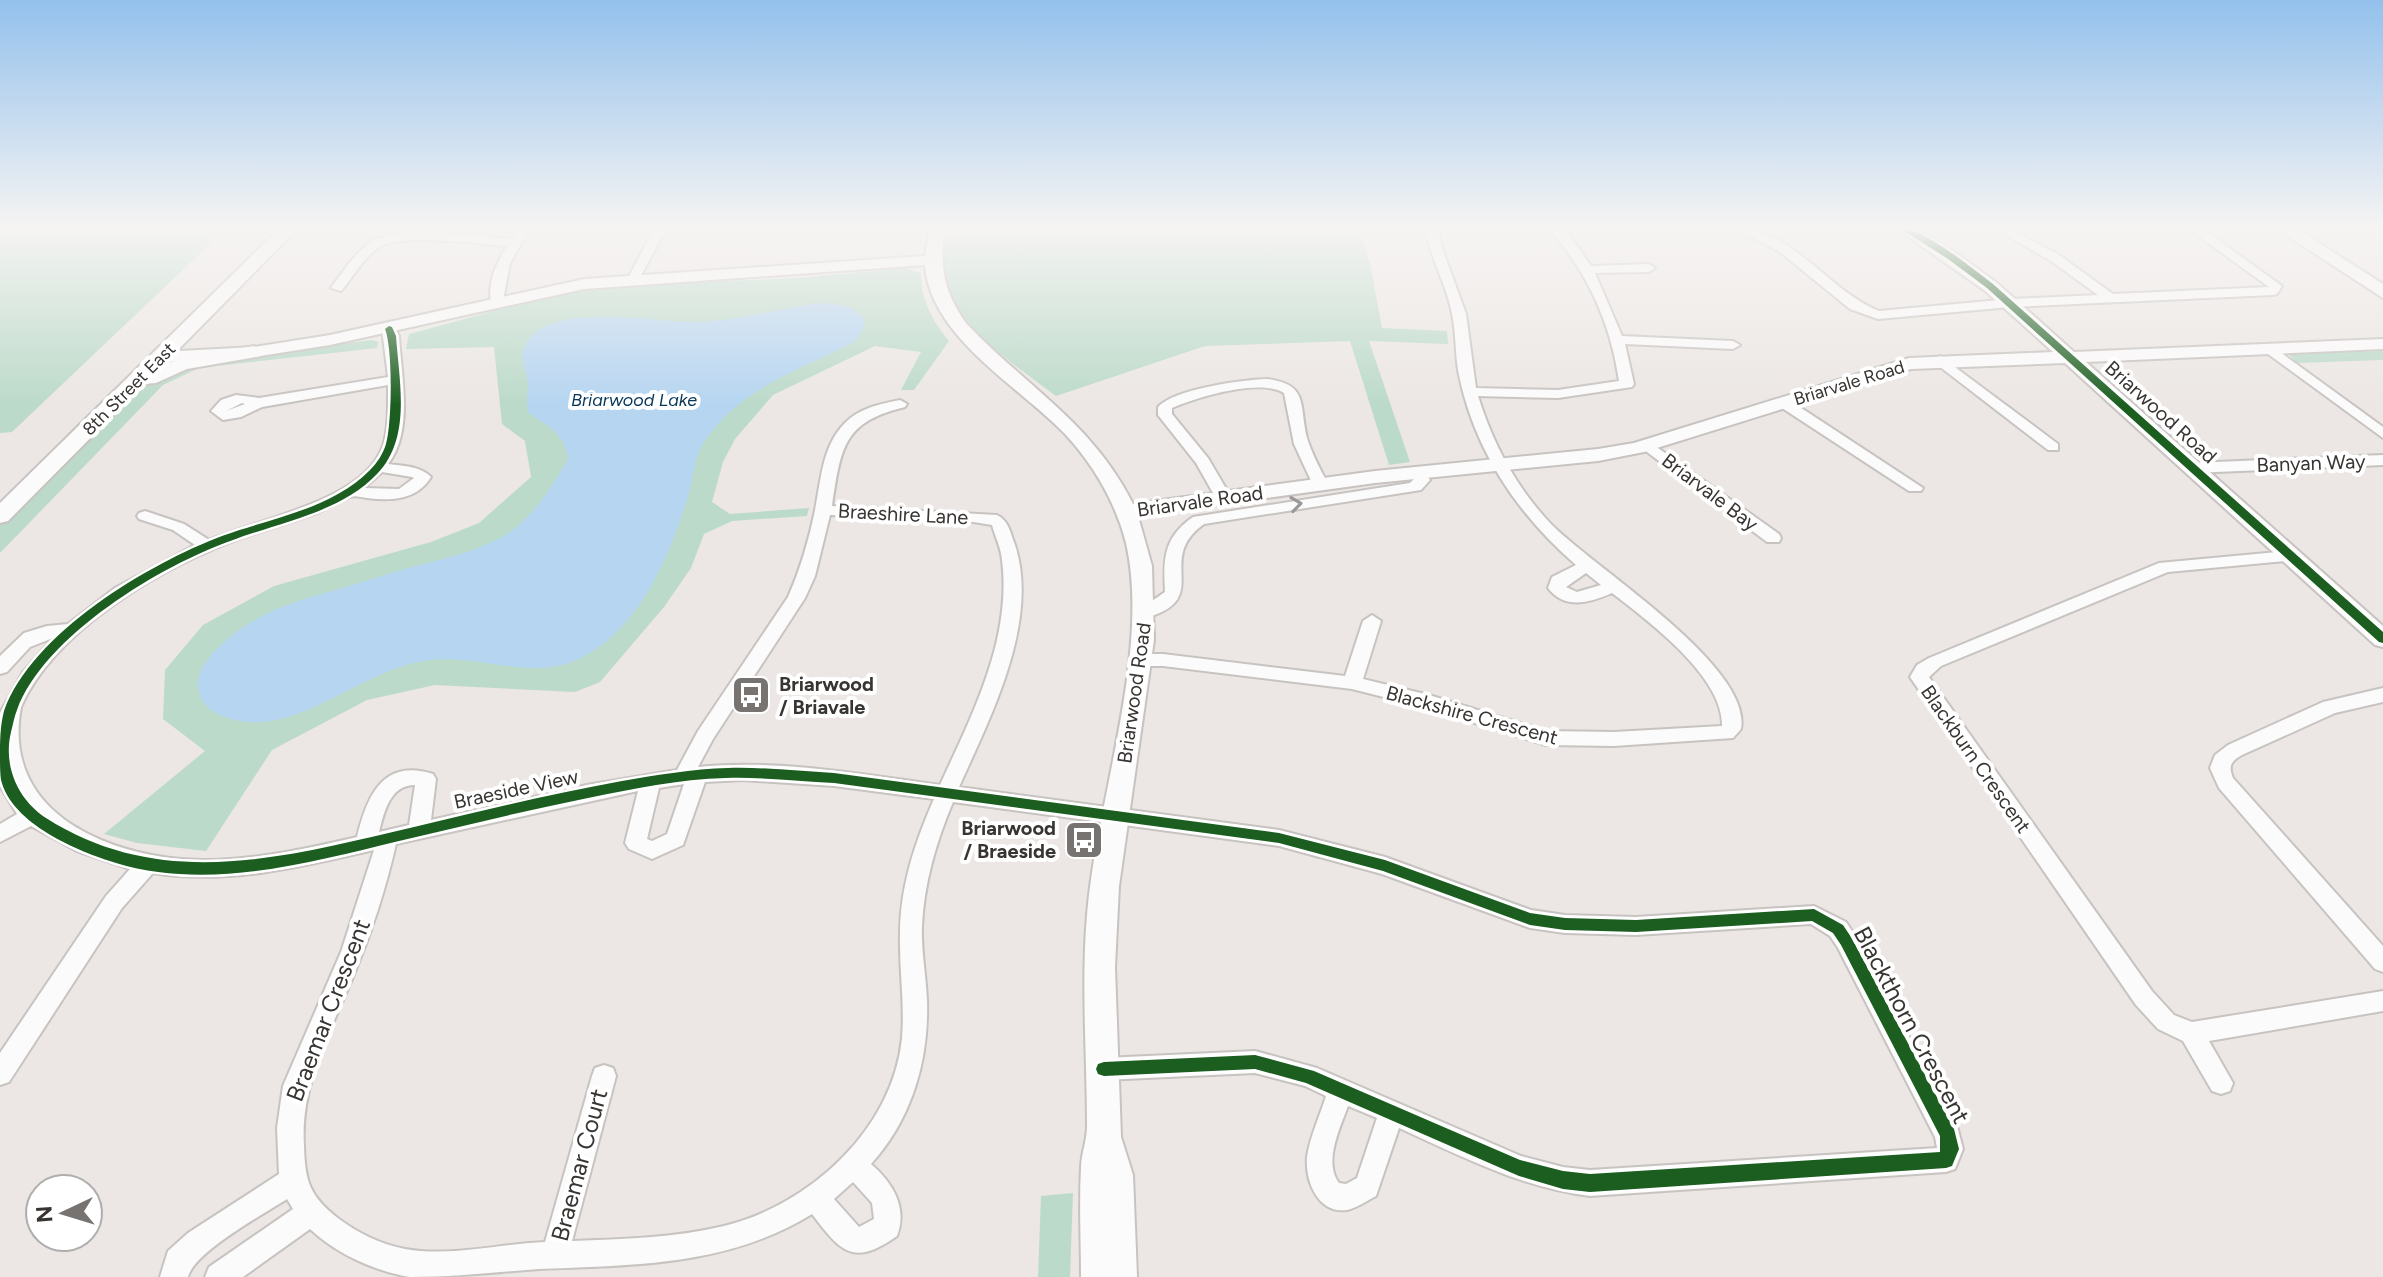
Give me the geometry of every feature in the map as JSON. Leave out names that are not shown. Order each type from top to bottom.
[{"type":"main road","name":"8th Street East","points":[[0,516],[231,287]]},
{"type":"main road","points":[[99,418],[167,369],[201,359],[254,352]]},
{"type":"street","points":[[496,287],[497,303]]},
{"type":"street","points":[[166,352],[254,352],[330,340],[566,287]]},
{"type":"street","name":"Briarwood Road","points":[[936,287],[948,311],[972,338],[1074,432],[1125,511],[1139,551],[1145,612],[1141,660],[1100,942],[1104,1137],[1098,1165],[1099,1277]]},
{"type":"street","name":"Blackshire Crescent","points":[[1141,660],[1352,683],[1429,702],[1546,738],[1614,739],[1726,733],[1731,729],[1733,717],[1706,669],[1677,634],[1587,566],[1537,521],[1499,465],[1477,416],[1451,287]]},
{"type":"street","points":[[1471,392],[1558,394],[1620,388],[1628,382],[1596,287]]},
{"type":"street","points":[[1831,287],[1855,306],[1871,313],[1904,314],[2010,303],[2273,291],[2276,287]]},
{"type":"street","name":"Briarwood Road","points":[[1989,287],[2383,639]]},
{"type":"street","points":[[2094,287],[2110,298]]},
{"type":"street","name":"Braeside View","points":[[389,329],[394,380],[393,432],[386,457],[377,467],[350,490],[206,547],[131,586],[73,630],[31,675],[2,729],[0,763],[13,793],[31,816],[86,845],[129,861],[241,865],[299,858],[691,775],[834,778],[1116,816]]},
{"type":"street","points":[[166,352],[330,340]]},
{"type":"street","points":[[1615,340],[1733,345]]},
{"type":"street","name":"Briarvale Road","points":[[1125,511],[1320,484],[1598,455],[1648,446],[1888,369],[1940,360],[2383,344]]},
{"type":"street","points":[[2269,348],[2383,434]]},
{"type":"street","points":[[1940,360],[2053,447]]},
{"type":"street","points":[[258,403],[394,380]]},
{"type":"street","points":[[1223,497],[1203,461],[1165,415],[1165,407],[1169,404],[1217,390],[1267,383],[1282,385],[1291,393],[1300,441],[1320,484]]},
{"type":"street","points":[[1784,403],[1915,488]]},
{"type":"street","points":[[823,510],[834,448],[860,419],[885,407],[900,404]]},
{"type":"street","name":"Briarvale Bay","points":[[1648,446],[1773,538]]},
{"type":"street","name":"Banyan Way","points":[[2192,468],[2383,460]]},
{"type":"street","name":"Braeside View","points":[[350,490],[402,493],[415,489],[422,482],[423,477],[416,473],[377,467]]},
{"type":"street","name":"Briarvale Road","points":[[1145,612],[1174,592],[1172,546],[1182,532],[1199,520],[1415,487],[1422,480],[1418,473]]},
{"type":"street","name":"Braeshire Lane","points":[[650,783],[636,843],[652,851],[676,839],[691,775],[705,736],[796,598],[806,576],[823,510],[991,518],[999,522],[1005,535],[1013,585],[1010,624],[1000,665],[946,794]]},
{"type":"street","points":[[145,516],[181,527],[206,547]]},
{"type":"street","name":"Blackburn Crescent","points":[[2221,1083],[2191,1033],[2166,1022],[2144,998],[1919,677],[1935,662],[2165,567],[2200,561],[2289,556]]},
{"type":"street","points":[[1587,566],[1558,581],[1557,588],[1561,593],[1574,598],[1585,597],[1613,586]]},
{"type":"street","points":[[1352,683],[1372,621]]},
{"type":"street","points":[[0,668],[29,636],[40,632],[73,630]]},
{"type":"street","points":[[2383,695],[2314,713],[2235,750],[2223,757],[2219,772],[2383,962]]},
{"type":"street","name":"Braemar Crescent","points":[[419,831],[426,779],[411,775],[393,781],[379,798],[376,841],[378,879],[337,989],[297,1076],[288,1114],[292,1180],[310,1213],[350,1243],[406,1263],[704,1244],[752,1230],[795,1211],[853,1165],[876,1138],[895,1107],[912,1066],[917,1032],[911,929],[919,874],[930,832],[946,794]]},
{"type":"street","points":[[0,834],[31,816]]},
{"type":"street","name":"Blackthorn Crescent","points":[[1104,1069],[1255,1062],[1308,1076],[1519,1168],[1563,1180],[1590,1183],[1946,1160],[1950,1149],[1948,1135],[1846,941],[1838,929],[1814,915],[1602,928],[1559,925],[1530,919],[1334,850],[1279,838],[1116,816]]},
{"type":"street","points":[[0,1074],[114,902],[148,864]]},
{"type":"street","points":[[2191,1033],[2383,1001]]},
{"type":"street","name":"Braemar Court","points":[[555,1254],[604,1076]]},
{"type":"street","points":[[1341,1090],[1317,1169],[1322,1184],[1332,1195],[1347,1197],[1367,1187],[1392,1112]]},
{"type":"street","name":"Briarwood Road","points":[[1104,1137],[1116,1175],[1119,1277]]},
{"type":"street","points":[[816,1197],[854,1241],[869,1239],[887,1226],[889,1205],[881,1192],[853,1165]]},
{"type":"street","points":[[174,1277],[178,1261],[198,1243],[292,1180]]},
{"type":"street","points":[[219,1277],[310,1213]]},
{"type":"green space","points":[[0,287],[165,287],[12,432],[0,433]]},
{"type":"green space","points":[[605,287],[922,287],[929,309],[949,341],[914,390],[901,390],[921,352],[875,346],[773,395],[735,439],[723,462],[712,502],[730,514],[809,508],[807,516],[732,521],[704,534],[691,568],[664,607],[600,682],[575,692],[435,685],[367,700],[272,750],[206,851],[137,843],[104,834],[205,751],[163,719],[165,670],[203,625],[274,586],[431,542],[479,523],[531,477],[525,441],[502,424],[494,347],[406,349],[409,334],[530,301]]},
{"type":"green space","points":[[948,287],[1374,287],[1382,328],[1447,331],[1448,344],[1369,341],[1410,462],[1389,465],[1350,341],[1205,346],[1056,396],[974,329]]},
{"type":"green space","points":[[373,340],[378,342],[377,348],[199,368],[163,385],[0,553],[0,523],[151,380],[201,361]]},
{"type":"green space","points":[[2383,351],[2383,360],[2297,363],[2288,353]]},
{"type":"green space","points":[[1073,1193],[1070,1277],[1038,1277],[1041,1196]]},
{"type":"water","name":"Briarwood Lake","points":[[811,304],[834,304],[854,310],[865,321],[862,331],[854,342],[791,372],[752,395],[717,425],[700,451],[680,521],[652,585],[625,623],[590,653],[570,663],[550,667],[529,668],[466,660],[423,661],[397,668],[322,704],[271,721],[246,722],[220,715],[202,699],[198,680],[205,664],[220,646],[249,623],[297,602],[476,549],[500,538],[528,516],[568,459],[560,437],[529,413],[528,383],[522,357],[524,348],[535,333],[553,323],[576,319],[602,317],[696,322]]},
{"type":"cycle path","points":[[1991,287],[2383,639]]},
{"type":"cycle path","points":[[389,329],[395,381],[394,431],[386,457],[373,473],[335,499],[224,539],[158,570],[87,617],[55,645],[29,676],[11,709],[2,754],[10,787],[31,815],[84,845],[107,854],[167,867],[203,869],[312,856],[519,808],[655,781],[743,773],[834,778],[1279,838],[1385,866],[1530,919],[1565,924],[1636,926],[1814,915],[1838,929],[1846,941],[1948,1135],[1950,1149],[1946,1160],[1590,1183],[1563,1180],[1519,1168],[1308,1076],[1255,1062],[1104,1069]]},
{"type":"place","name":"Briarwood / Briavale","points":[[751,695]]},
{"type":"place","name":"Briarwood / Braeside","points":[[1084,840]]}]
